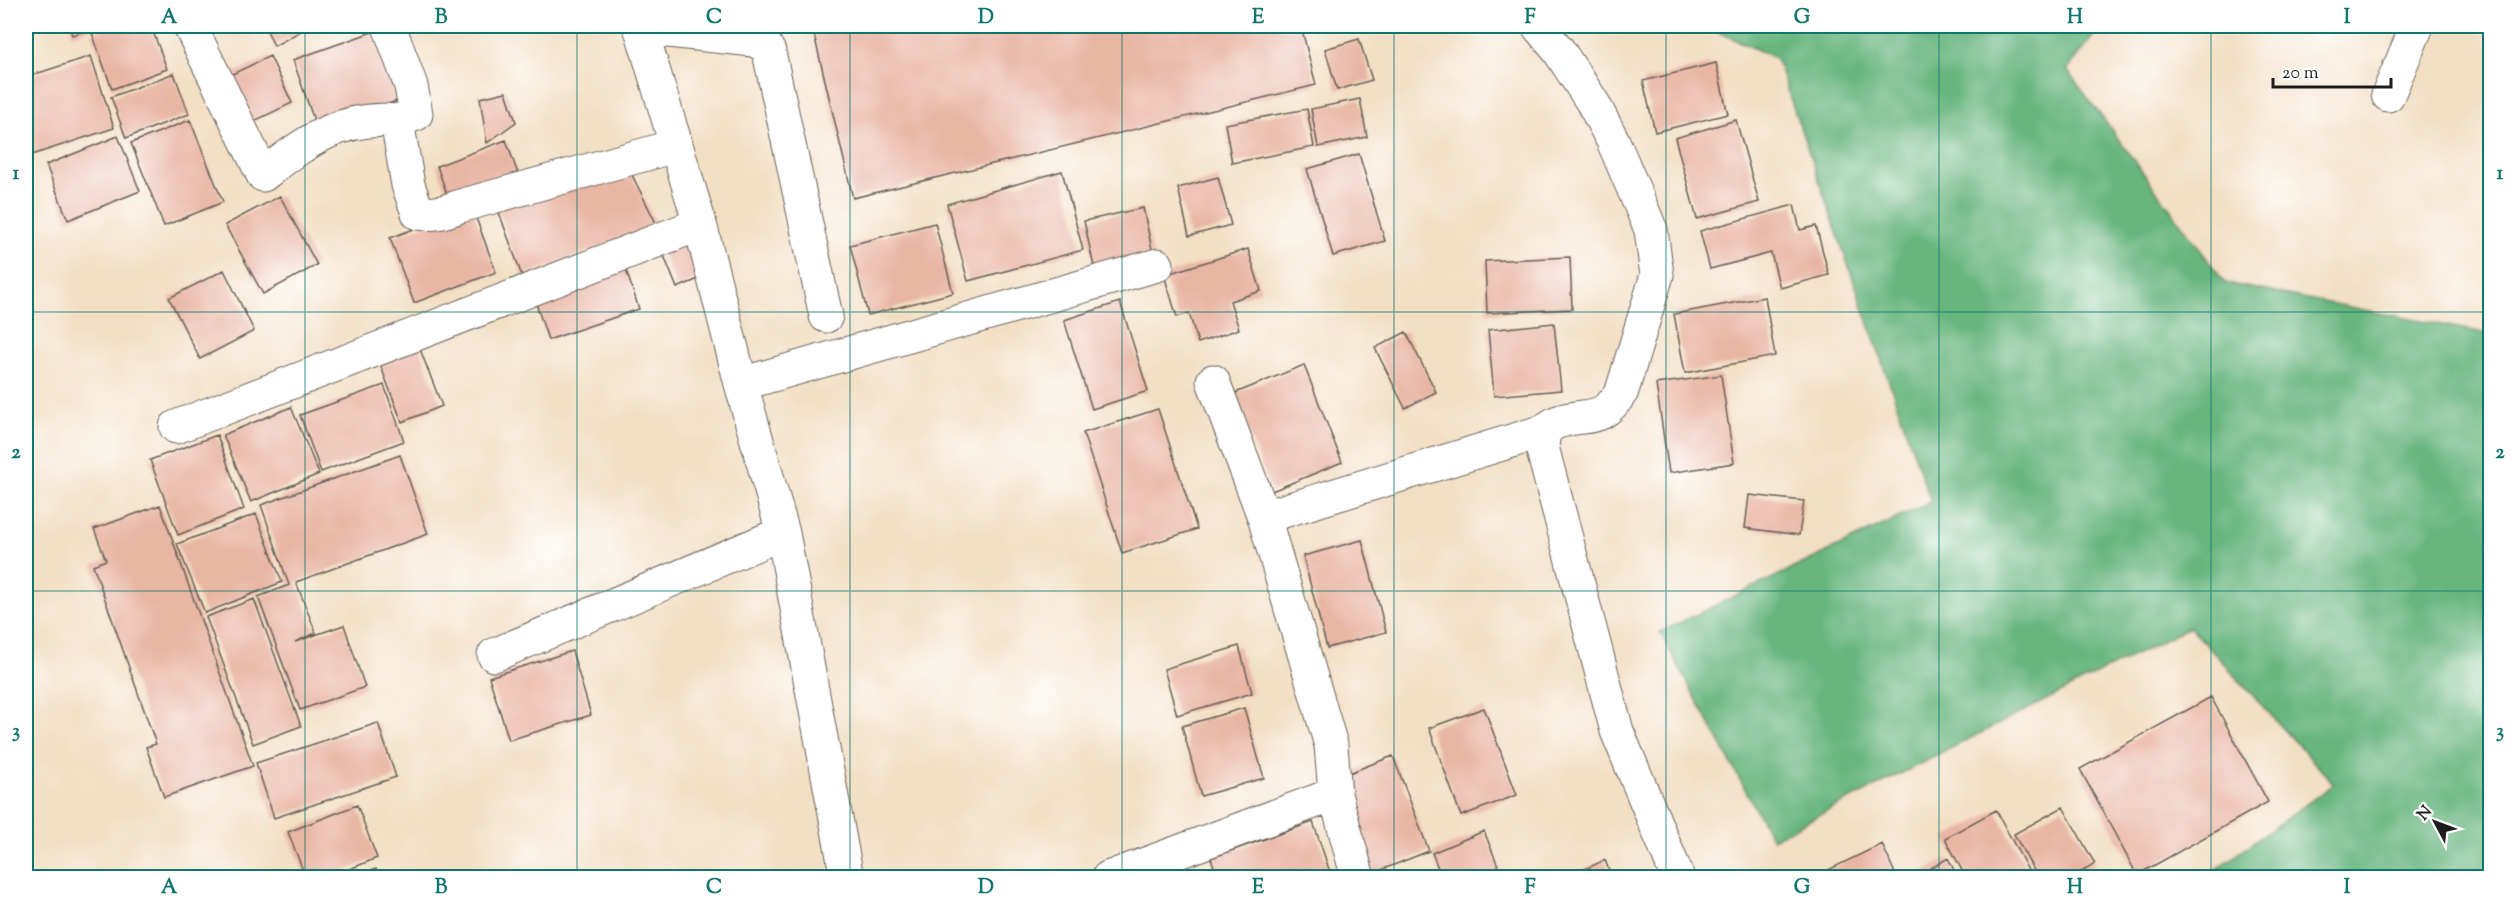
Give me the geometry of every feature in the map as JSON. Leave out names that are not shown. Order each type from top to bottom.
[{"type":"street","points":[[190,26],[263,175],[311,139],[342,125],[375,119],[397,121],[416,114],[411,86],[389,26]]},
{"type":"street","points":[[1264,517],[1544,430],[1559,421],[1593,417],[1613,405],[1622,392],[1657,275],[1651,230],[1613,141],[1576,75],[1538,26]]},
{"type":"street","points":[[2388,95],[2416,26]]},
{"type":"street","points":[[826,316],[769,52],[765,45],[753,40],[640,27],[700,224],[741,384],[783,533],[847,878]]},
{"type":"street","points":[[397,121],[408,185],[418,213],[432,215],[675,146]]},
{"type":"street","points":[[176,427],[700,224]]},
{"type":"street","points":[[741,384],[1157,265]]},
{"type":"street","points":[[1213,381],[1264,517],[1331,745],[1335,794],[1358,878]]},
{"type":"street","points":[[1544,430],[1542,447],[1617,731],[1677,878]]},
{"type":"street","points":[[494,655],[783,533]]},
{"type":"street","points":[[1108,878],[1335,794]]},
{"type":"green space","points":[[1705,26],[2101,26],[2067,70],[2225,283],[2490,334],[2490,877],[2206,877],[2334,784],[2190,627],[1772,839],[1660,632],[1931,502],[1776,58]]},
{"type":"building","points":[[69,26],[100,26],[72,35]]},
{"type":"building","points":[[111,26],[151,26],[167,69],[112,89],[92,33]]},
{"type":"building","points":[[265,26],[310,26],[274,46]]},
{"type":"building","points":[[812,26],[1301,26],[1316,85],[853,198]]},
{"type":"building","points":[[378,30],[402,99],[317,129],[293,60]]},
{"type":"building","points":[[1359,39],[1372,80],[1337,90],[1325,49]]},
{"type":"building","points":[[91,56],[114,128],[26,157],[26,77]]},
{"type":"building","points":[[270,56],[292,103],[246,125],[224,78]]},
{"type":"building","points":[[1716,63],[1728,114],[1655,132],[1643,81]]},
{"type":"building","points":[[174,73],[189,114],[126,138],[111,97]]},
{"type":"building","points":[[506,92],[516,122],[487,143],[480,98]]},
{"type":"building","points":[[1360,99],[1367,137],[1318,147],[1311,109]]},
{"type":"building","points":[[1307,109],[1314,147],[1232,163],[1225,124]]},
{"type":"building","points":[[190,120],[223,202],[164,226],[131,143]]},
{"type":"building","points":[[1736,120],[1759,202],[1697,219],[1675,138]]},
{"type":"building","points":[[118,136],[140,191],[68,220],[46,165]]},
{"type":"building","points":[[506,140],[518,174],[449,200],[437,166]]},
{"type":"building","points":[[1359,154],[1385,241],[1333,256],[1307,169]]},
{"type":"building","points":[[629,169],[658,227],[522,276],[497,207]]},
{"type":"building","points":[[1062,171],[1083,250],[968,281],[947,204]]},
{"type":"building","points":[[1218,177],[1231,225],[1189,236],[1178,188]]},
{"type":"building","points":[[280,196],[317,265],[263,294],[225,225]]},
{"type":"building","points":[[1794,205],[1800,230],[1816,226],[1829,275],[1780,288],[1771,253],[1710,269],[1700,231]]},
{"type":"building","points":[[472,207],[496,272],[414,303],[390,238]]},
{"type":"building","points":[[1143,208],[1153,254],[1094,267],[1084,221]]},
{"type":"building","points":[[935,223],[953,293],[868,315],[850,245]]},
{"type":"building","points":[[684,236],[701,278],[677,288],[660,246]]},
{"type":"building","points":[[1248,249],[1261,291],[1230,301],[1239,329],[1198,343],[1189,313],[1177,317],[1164,275]]},
{"type":"building","points":[[1570,257],[1572,309],[1487,313],[1485,261]]},
{"type":"building","points":[[623,261],[639,309],[548,340],[532,291]]},
{"type":"building","points":[[224,270],[254,331],[200,359],[169,298]]},
{"type":"building","points":[[1765,297],[1775,356],[1685,373],[1674,314]]},
{"type":"building","points":[[1120,302],[1148,391],[1092,409],[1064,320]]},
{"type":"building","points":[[1554,323],[1561,390],[1494,396],[1488,330]]},
{"type":"building","points":[[1406,332],[1436,392],[1405,408],[1375,348]]},
{"type":"building","points":[[418,344],[442,406],[402,422],[378,359]]},
{"type":"building","points":[[1304,365],[1342,462],[1272,491],[1233,394]]},
{"type":"building","points":[[1721,375],[1734,463],[1669,473],[1656,384]]},
{"type":"building","points":[[384,385],[404,441],[321,472],[300,415]]},
{"type":"building","points":[[291,407],[319,474],[251,502],[223,435]]},
{"type":"building","points":[[1158,409],[1197,529],[1122,553],[1083,433]]},
{"type":"building","points":[[217,435],[244,509],[178,535],[150,460]]},
{"type":"building","points":[[400,455],[428,534],[296,582],[316,633],[295,642],[344,625],[365,687],[300,710],[258,597],[289,585],[261,505]]},
{"type":"building","points":[[1749,495],[1804,501],[1799,535],[1745,528]]},
{"type":"building","points":[[160,505],[253,766],[164,797],[146,747],[156,744],[93,565],[106,560],[94,529]]},
{"type":"building","points":[[256,514],[282,582],[205,613],[177,544]]},
{"type":"building","points":[[1362,540],[1386,632],[1327,648],[1303,556]]},
{"type":"building","points":[[254,599],[301,726],[253,744],[206,617]]},
{"type":"building","points":[[1239,646],[1252,693],[1177,715],[1164,669]]},
{"type":"building","points":[[572,651],[591,715],[509,740],[489,677]]},
{"type":"building","points":[[2211,697],[2268,802],[2137,875],[2080,769]]},
{"type":"building","points":[[1244,708],[1264,778],[1201,796],[1182,726]]},
{"type":"building","points":[[1484,708],[1517,795],[1461,816],[1429,728]]},
{"type":"building","points":[[378,723],[396,777],[274,818],[256,763]]},
{"type":"building","points":[[1393,756],[1429,851],[1371,874],[1336,778]]},
{"type":"building","points":[[357,805],[377,858],[327,878],[306,878],[288,832]]},
{"type":"building","points":[[2063,807],[2095,864],[2071,878],[2038,878],[2014,834]]},
{"type":"building","points":[[1996,810],[2032,878],[1966,878],[1945,838]]},
{"type":"building","points":[[1313,822],[1332,878],[1218,878],[1211,858]]},
{"type":"building","points":[[1484,831],[1503,878],[1442,878],[1432,853]]},
{"type":"building","points":[[1882,844],[1897,878],[1827,878],[1824,872]]},
{"type":"building","points":[[1948,858],[1958,878],[1914,878]]},
{"type":"building","points":[[1605,860],[1612,878],[1565,878]]},
{"type":"building","points":[[376,869],[380,878],[354,878],[354,877]]}]
